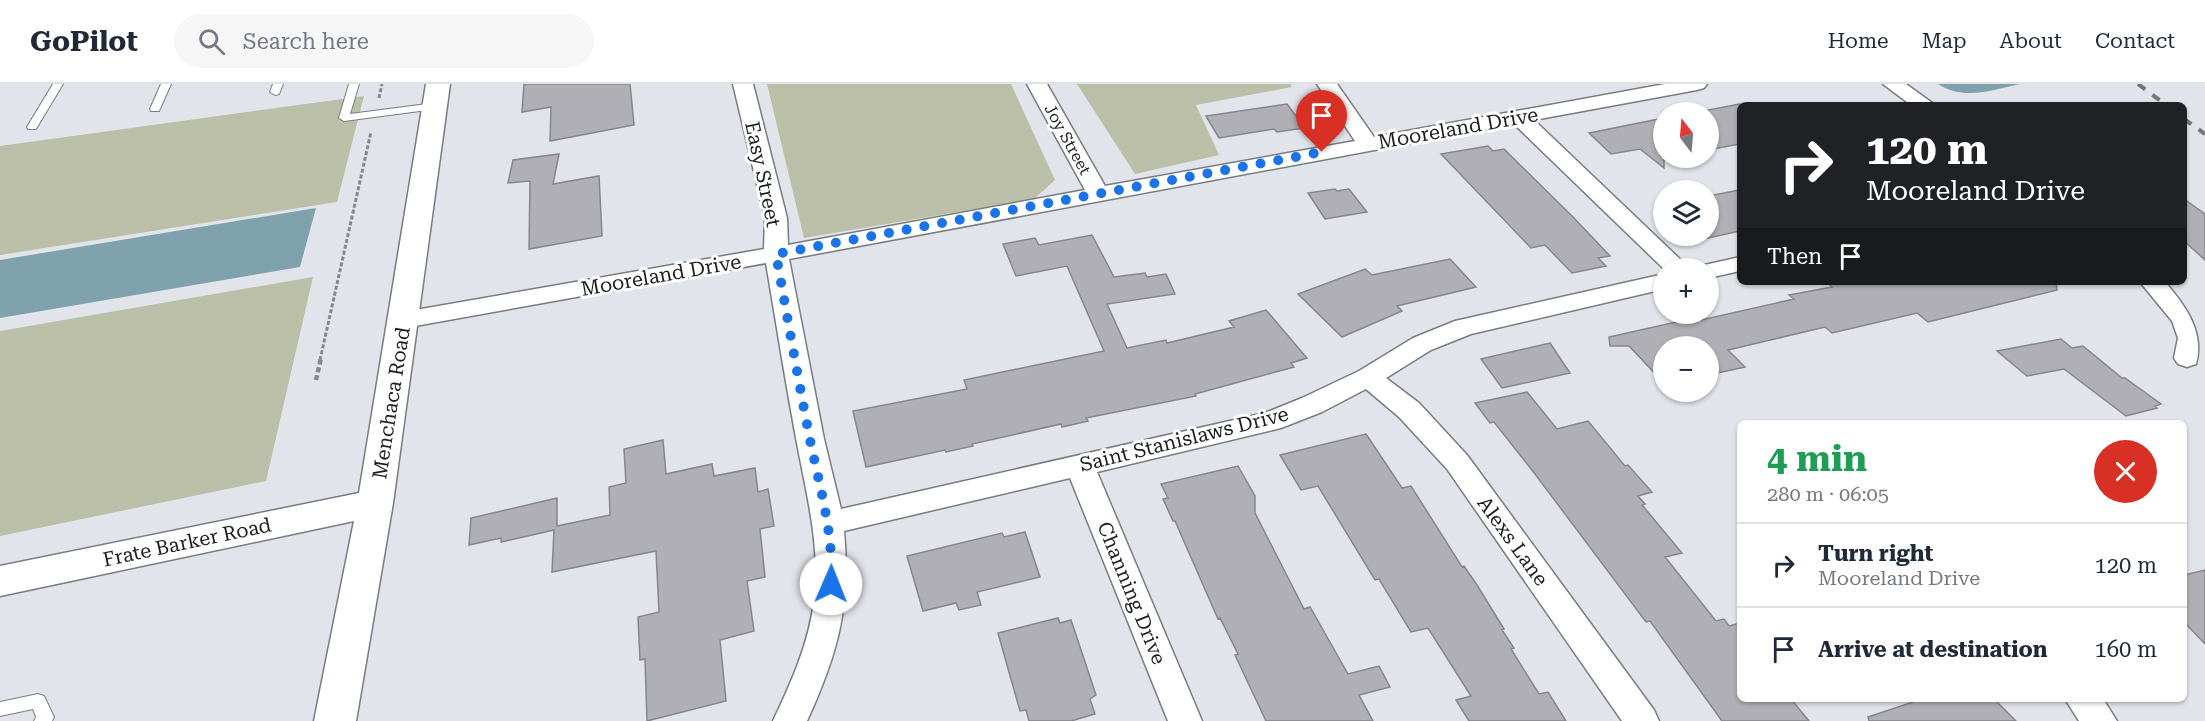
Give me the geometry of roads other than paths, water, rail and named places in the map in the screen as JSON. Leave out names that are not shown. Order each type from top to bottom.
[{"type":"main road","name":"Menchaca Road","points":[[335,721],[375,502],[437,95]]},
{"type":"main road","name":"Frate Barker Road","points":[[0,581],[375,502]]},
{"type":"street","name":"Easy Street","points":[[743,84],[776,218],[776,254],[810,439],[829,523],[832,566],[830,603],[808,683],[790,721]]},
{"type":"street","name":"Joy Street","points":[[1037,84],[1099,195]]},
{"type":"street","points":[[1327,84],[1347,109],[1367,143]]},
{"type":"street","name":"Mooreland Drive","points":[[404,320],[1519,117],[1628,90],[1697,84]]},
{"type":"street","points":[[1893,84],[1920,102]]},
{"type":"street","points":[[1519,117],[1666,258]]},
{"type":"street","points":[[1719,269],[1737,265]]},
{"type":"street","name":"Saint Stanislaws Drive","points":[[829,523],[1271,421],[1312,405],[1368,377],[1422,344],[1464,327],[1653,284]]},
{"type":"street","points":[[2155,285],[2184,319],[2191,338],[2187,358]]},
{"type":"street","name":"Alexs Lane","points":[[1368,377],[1409,410],[1457,462],[1642,721]]},
{"type":"street","name":"Channing Drive","points":[[1080,466],[1185,721]]},
{"type":"street","points":[[2084,702],[2100,721]]},
{"type":"lane","points":[[32,127],[58,84]]},
{"type":"lane","points":[[155,109],[166,84]]},
{"type":"lane","points":[[354,84],[344,118],[375,114],[437,95]]},
{"type":"lane","points":[[0,709],[38,701],[45,717],[43,721]]},
{"type":"water","points":[[1938,84],[2020,84],[1968,93],[1948,89]]},
{"type":"water","points":[[316,208],[300,267],[0,318],[0,260]]},
{"type":"railway","points":[[2138,84],[2162,102]]},
{"type":"railway","points":[[2187,121],[2205,134]]}]
